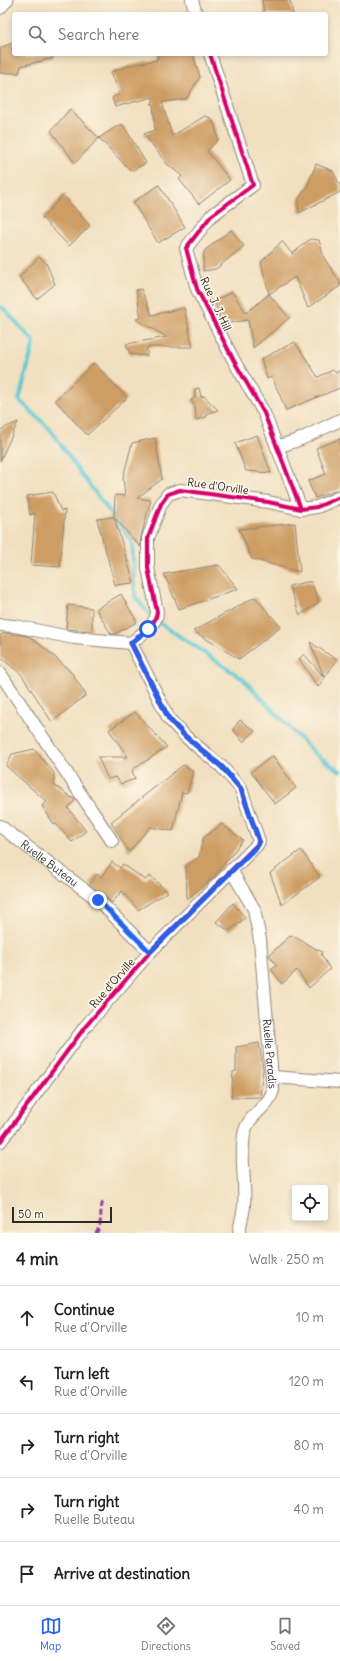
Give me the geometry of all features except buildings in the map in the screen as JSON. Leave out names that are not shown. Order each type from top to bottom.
[{"type":"street","points":[[0,8],[7,0]]},
{"type":"street","points":[[192,0],[195,12]]},
{"type":"street","name":"Rue J. J. Hill","points":[[211,56],[253,185],[212,216],[186,248],[197,289],[234,361],[264,412],[301,509]]},
{"type":"street","points":[[277,447],[300,439],[340,420]]},
{"type":"street","name":"Rue d'Orville","points":[[0,1142],[85,1027],[150,952],[231,870],[258,845],[259,841],[241,789],[222,767],[186,737],[169,719],[131,643],[155,620],[157,612],[148,568],[148,538],[161,504],[168,494],[180,490],[301,509],[317,507],[340,497]]},
{"type":"street","points":[[0,625],[15,626],[74,638],[131,643]]},
{"type":"street","points":[[0,673],[112,841]]},
{"type":"street","name":"Ruelle Buteau","points":[[0,826],[98,900],[150,952]]},
{"type":"street","name":"Ruelle Paradis","points":[[231,870],[254,909],[260,940],[266,1016],[273,1077],[272,1097],[250,1119],[244,1134],[244,1205],[239,1233]]},
{"type":"street","points":[[273,1077],[340,1082]]},
{"type":"waterway","points":[[0,307],[5,310],[34,342],[19,400],[50,429],[81,474],[132,541],[135,597],[154,619],[243,679],[315,754],[340,771]]},
{"type":"marked path","points":[[95,1233],[97,1232],[100,1224],[103,1201]]},
{"type":"cycle path","points":[[211,56],[253,185],[211,216],[186,248],[197,289],[234,361],[264,413],[301,509]]},
{"type":"cycle path","points":[[0,1142],[85,1027],[150,952],[257,845],[259,841],[241,789],[222,767],[186,737],[169,719],[131,643],[151,626],[156,617],[157,612],[148,568],[148,538],[161,504],[168,494],[180,490],[268,502],[301,509],[317,507],[340,497]]},
{"type":"route","points":[[98,900],[150,952],[231,870],[258,845],[259,841],[241,789],[222,767],[186,737],[169,719],[131,643],[148,629]]}]
